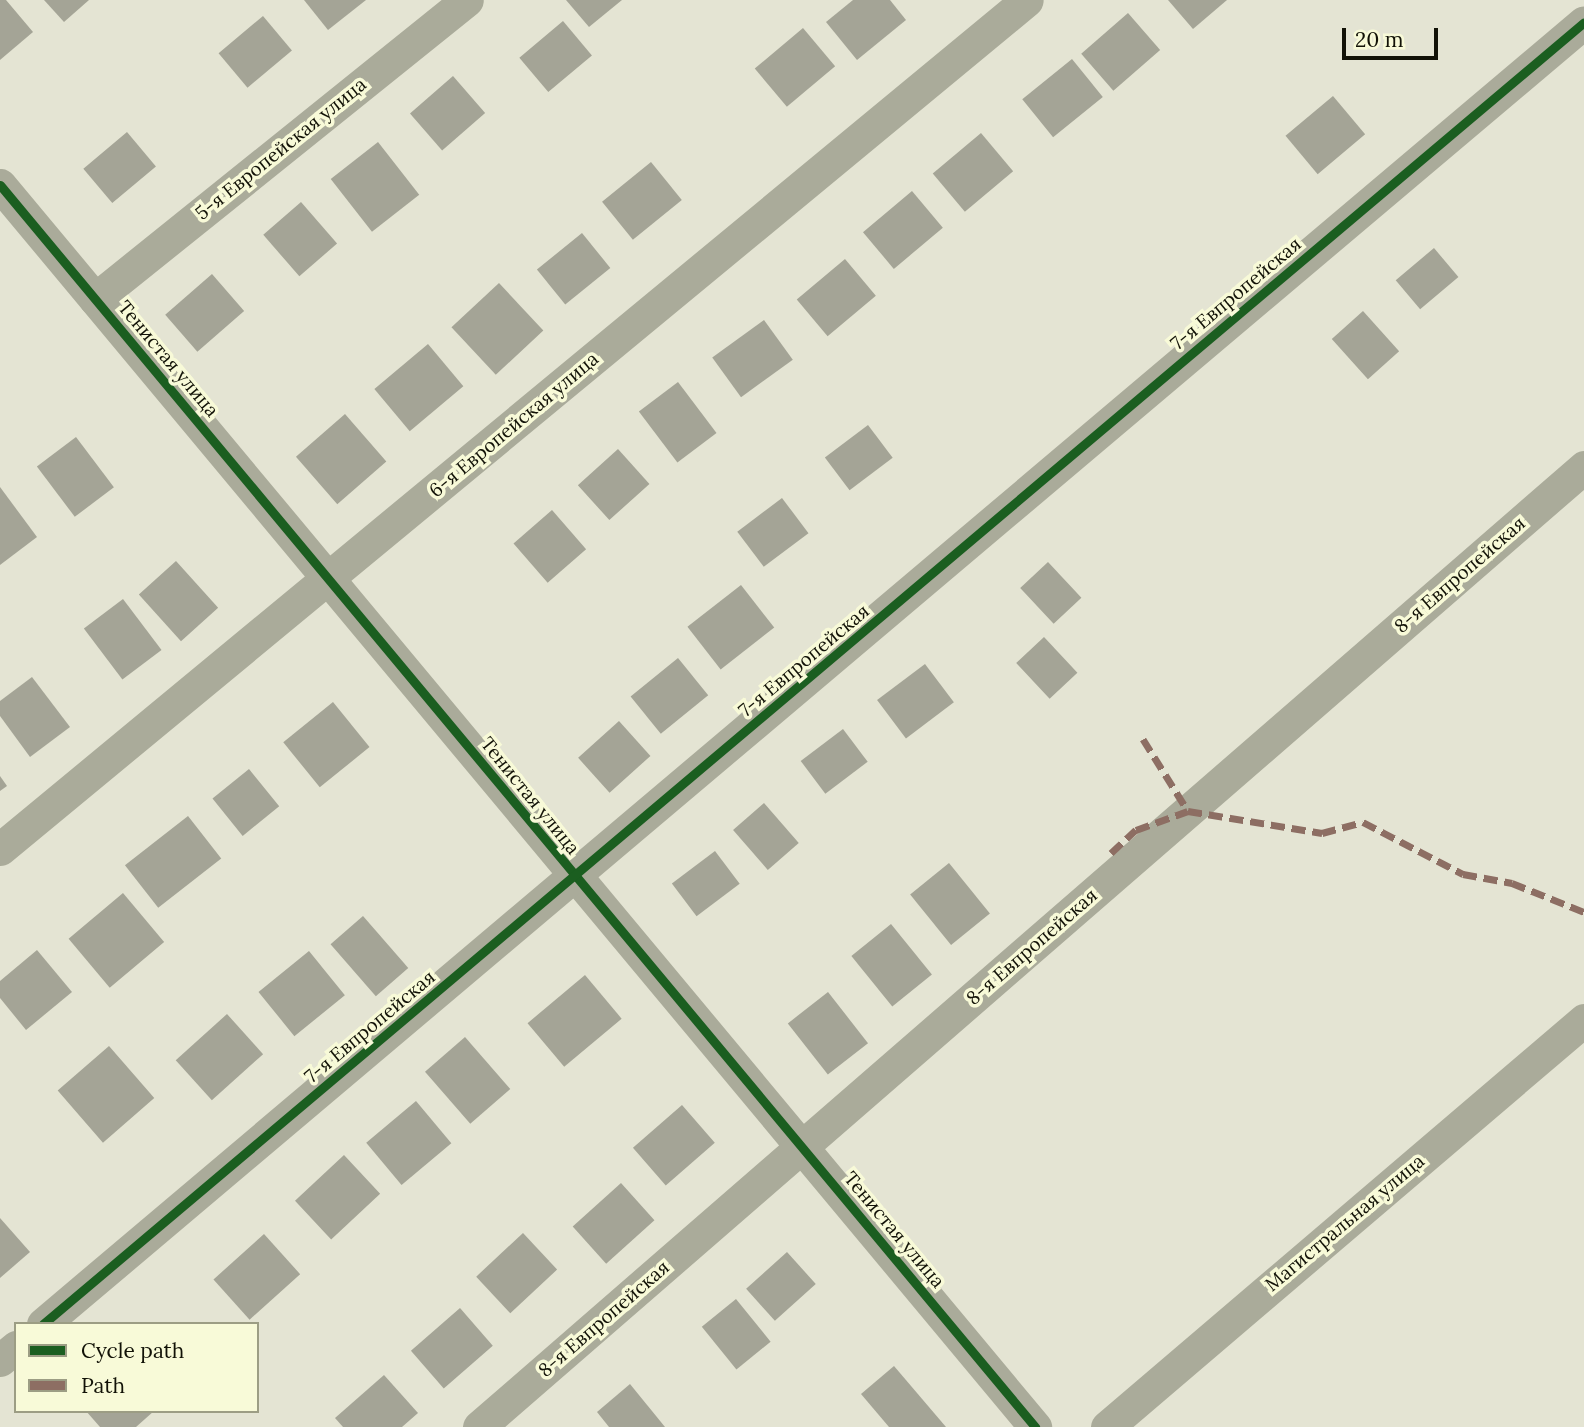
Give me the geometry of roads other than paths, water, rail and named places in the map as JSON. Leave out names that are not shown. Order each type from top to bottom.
[{"type":"street","name":"5-я Европейская улица","points":[[95,299],[467,0]]},
{"type":"street","name":"6-я Европейская улица","points":[[0,849],[1027,0]]},
{"type":"street","name":"7-я Евпропейская","points":[[45,1322],[575,878],[1584,22]]},
{"type":"street","name":"Тенистая улица","points":[[0,185],[1035,1427]]},
{"type":"street","name":"8-я Евпропейская","points":[[479,1427],[1584,467]]},
{"type":"street","name":"Магистральная улица","points":[[1107,1427],[1584,1020]]},
{"type":"street","points":[[0,1360],[14,1348]]}]
